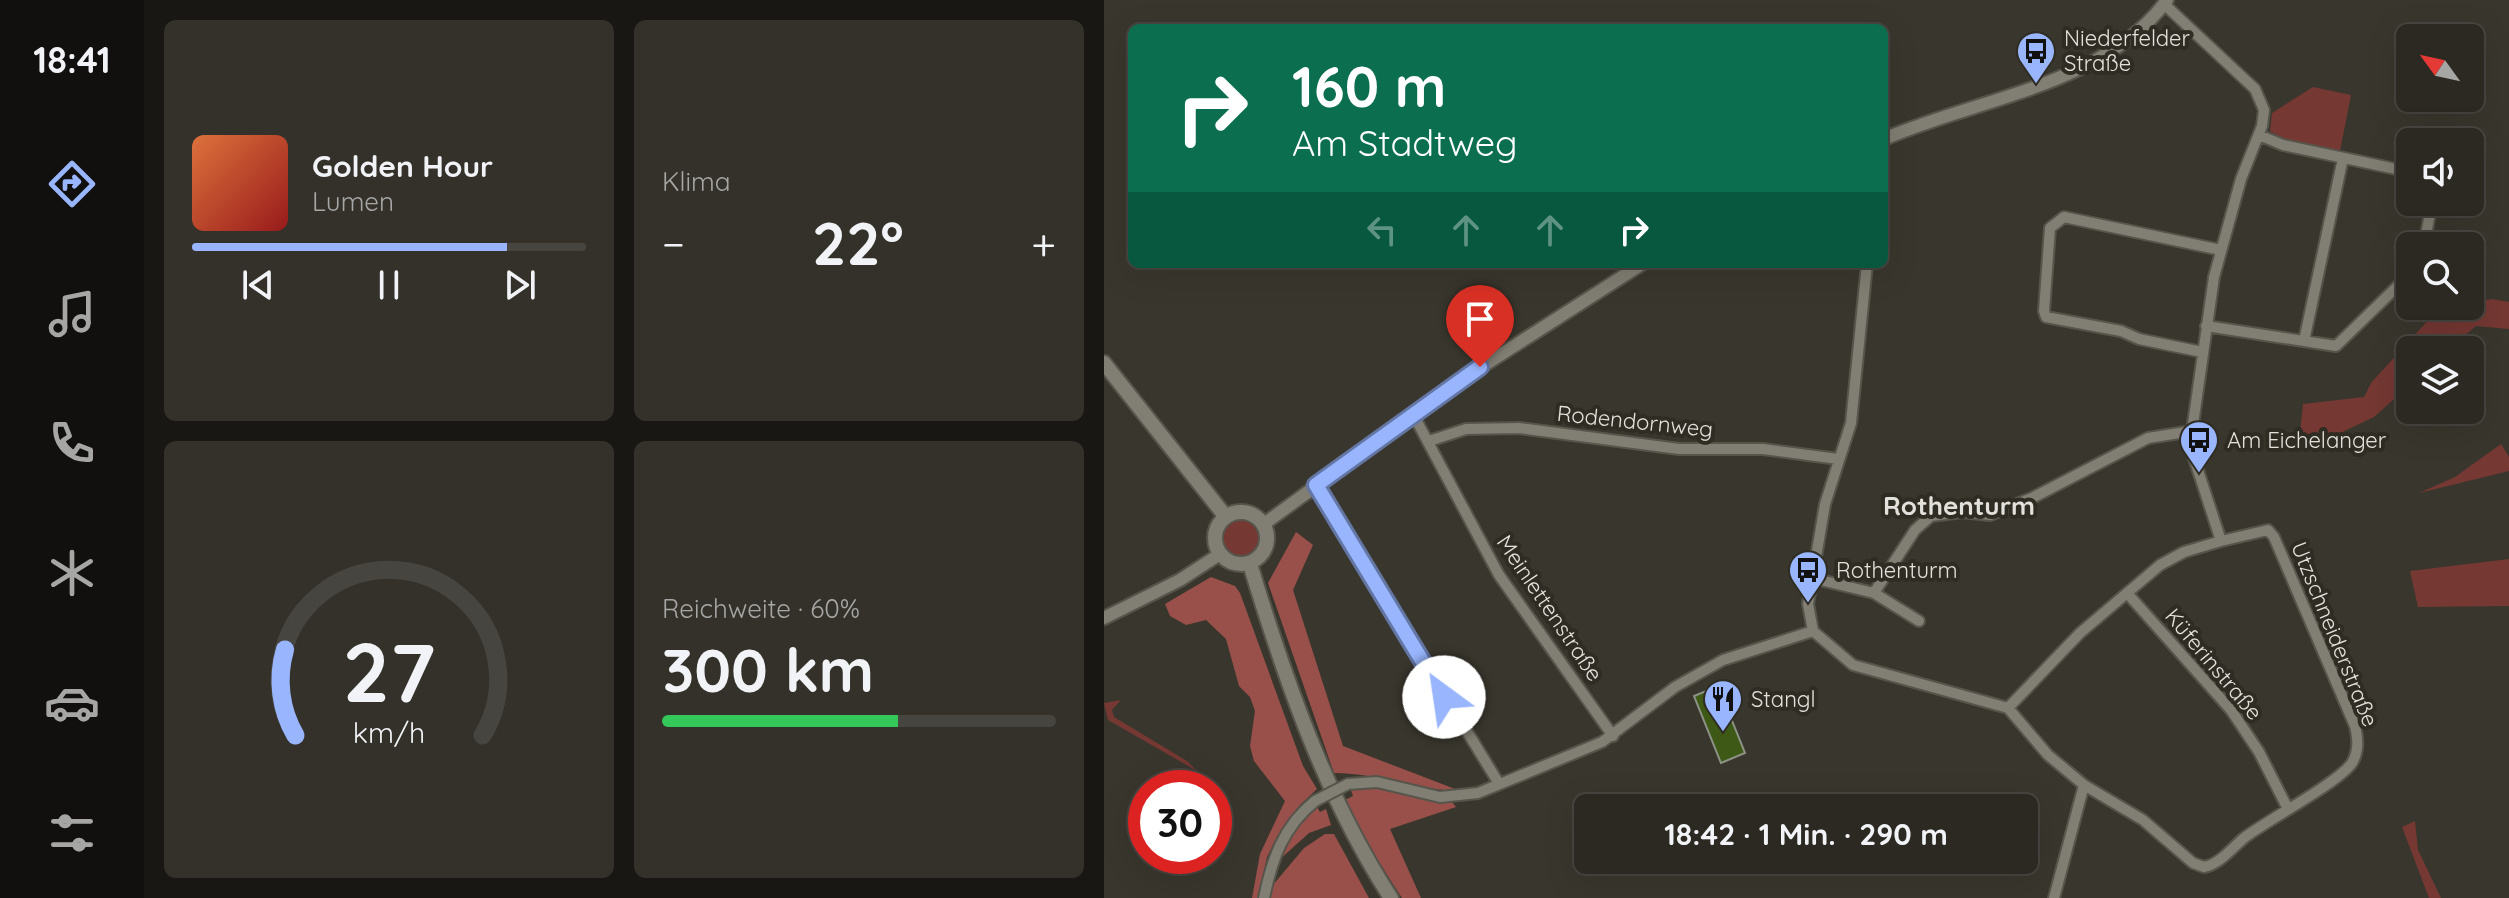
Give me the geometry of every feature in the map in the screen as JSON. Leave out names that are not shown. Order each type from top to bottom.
[{"type":"main road","points":[[1104,363],[1226,517]]},
{"type":"main road","points":[[1245,512],[1264,524],[1267,546],[1250,564],[1234,564],[1220,554],[1215,536],[1226,517],[1245,512]]},
{"type":"main road","points":[[1250,564],[1318,759],[1349,828],[1391,898]]},
{"type":"street","points":[[1888,138],[2095,63],[2132,38],[2166,2],[2255,89],[2264,110],[2259,135],[2241,179],[2221,250],[2206,326],[2192,431],[2194,458],[2221,541],[2170,558],[2080,633],[2008,708]]},
{"type":"street","points":[[2259,135],[2283,145],[2396,169]]},
{"type":"street","points":[[2304,341],[2343,158]]},
{"type":"street","points":[[2202,352],[2139,339],[2121,331],[2046,317],[2050,228],[2064,217],[2221,250]]},
{"type":"street","points":[[1264,524],[1517,342],[1636,268]]},
{"type":"street","points":[[1867,268],[1851,423],[1825,504],[1808,604],[1813,631],[1853,665],[2008,708],[2048,755],[2084,785],[2054,898]]},
{"type":"street","points":[[2206,326],[2336,346],[2396,288]]},
{"type":"street","name":"Meinlettenstraße","points":[[1413,414],[1499,575],[1613,736]]},
{"type":"street","name":"Rodendornweg","points":[[1429,441],[1466,429],[1519,428],[1679,449],[1763,449],[1838,459]]},
{"type":"street","points":[[1874,593],[1921,521],[1931,516],[1962,512],[1990,515],[2013,507],[2136,443],[2161,434],[2192,431]]},
{"type":"street","points":[[1316,485],[1498,782]]},
{"type":"street","name":"Utzschneiderstraße","points":[[2084,785],[2126,808],[2193,863],[2204,867],[2215,863],[2287,807],[2335,778],[2351,763],[2358,744],[2355,726],[2274,537],[2268,530],[2260,530],[2221,541]]},
{"type":"street","points":[[1104,618],[1180,580],[1220,554]]},
{"type":"street","points":[[1812,578],[1874,593],[1919,621]]},
{"type":"street","name":"Küferinstraße","points":[[2127,593],[2231,710],[2259,752],[2287,807]]},
{"type":"street","points":[[1264,898],[1284,835],[1315,801],[1348,784],[1377,782],[1424,795],[1452,798],[1478,793],[1613,736],[1696,674],[1753,648],[1813,631]]},
{"type":"shaded area","points":[[2313,87],[2351,95],[2340,151],[2285,140],[2270,131],[2272,113]]},
{"type":"shaded area","points":[[2484,300],[2509,302],[2509,329],[2476,326],[2464,336],[2414,336],[2428,320],[2484,320]]},
{"type":"shaded area","points":[[2396,355],[2396,397],[2374,417],[2315,445],[2300,433],[2303,404],[2364,397],[2371,383]]},
{"type":"shaded area","points":[[2501,444],[2509,457],[2509,471],[2419,493],[2455,477]]},
{"type":"shaded area","points":[[1242,518],[1257,524],[1263,539],[1257,554],[1242,560],[1227,554],[1221,539],[1227,524]]},
{"type":"shaded area","points":[[1296,532],[1313,545],[1293,590],[1343,746],[1463,792],[1334,773],[1268,583]]},
{"type":"shaded area","points":[[2509,559],[2509,606],[2418,607],[2410,571]]},
{"type":"shaded area","points":[[1211,577],[1235,586],[1240,593],[1303,766],[1317,789],[1300,805],[1278,835],[1267,857],[1258,898],[1252,898],[1260,854],[1285,801],[1254,761],[1250,746],[1255,711],[1250,697],[1239,686],[1226,639],[1206,620],[1186,625],[1170,616],[1165,604]]},
{"type":"shaded area","points":[[1121,700],[1112,710],[1114,717],[1187,761],[1196,770],[1108,720],[1104,703]]},
{"type":"shaded area","points":[[1373,787],[1431,801],[1452,802],[1456,807],[1390,829],[1421,898],[1402,898],[1361,834],[1345,800],[1353,796],[1351,790]]},
{"type":"shaded area","points":[[1317,807],[1320,812],[1326,809],[1331,825],[1309,833],[1278,861],[1300,822]]},
{"type":"shaded area","points":[[2415,821],[2418,850],[2441,898],[2429,898],[2402,827]]},
{"type":"shaded area","points":[[1325,834],[1334,834],[1369,898],[1267,898],[1268,891],[1304,848]]},
{"type":"building","name":"Stangl","points":[[1718,686],[1745,753],[1721,763],[1694,696]]},
{"type":"place","name":"Niederfelder Straße","points":[[2036,85]]},
{"type":"place","name":"Am Eichelanger","points":[[2199,474]]},
{"type":"place","name":"Rothenturm","points":[[1808,604]]},
{"type":"place","name":"Stangl","points":[[1723,733]]},
{"type":"district","name":"Rothenturm","points":[[1959,506]]},
{"type":"route","points":[[1444,697],[1316,485],[1480,367]]}]
